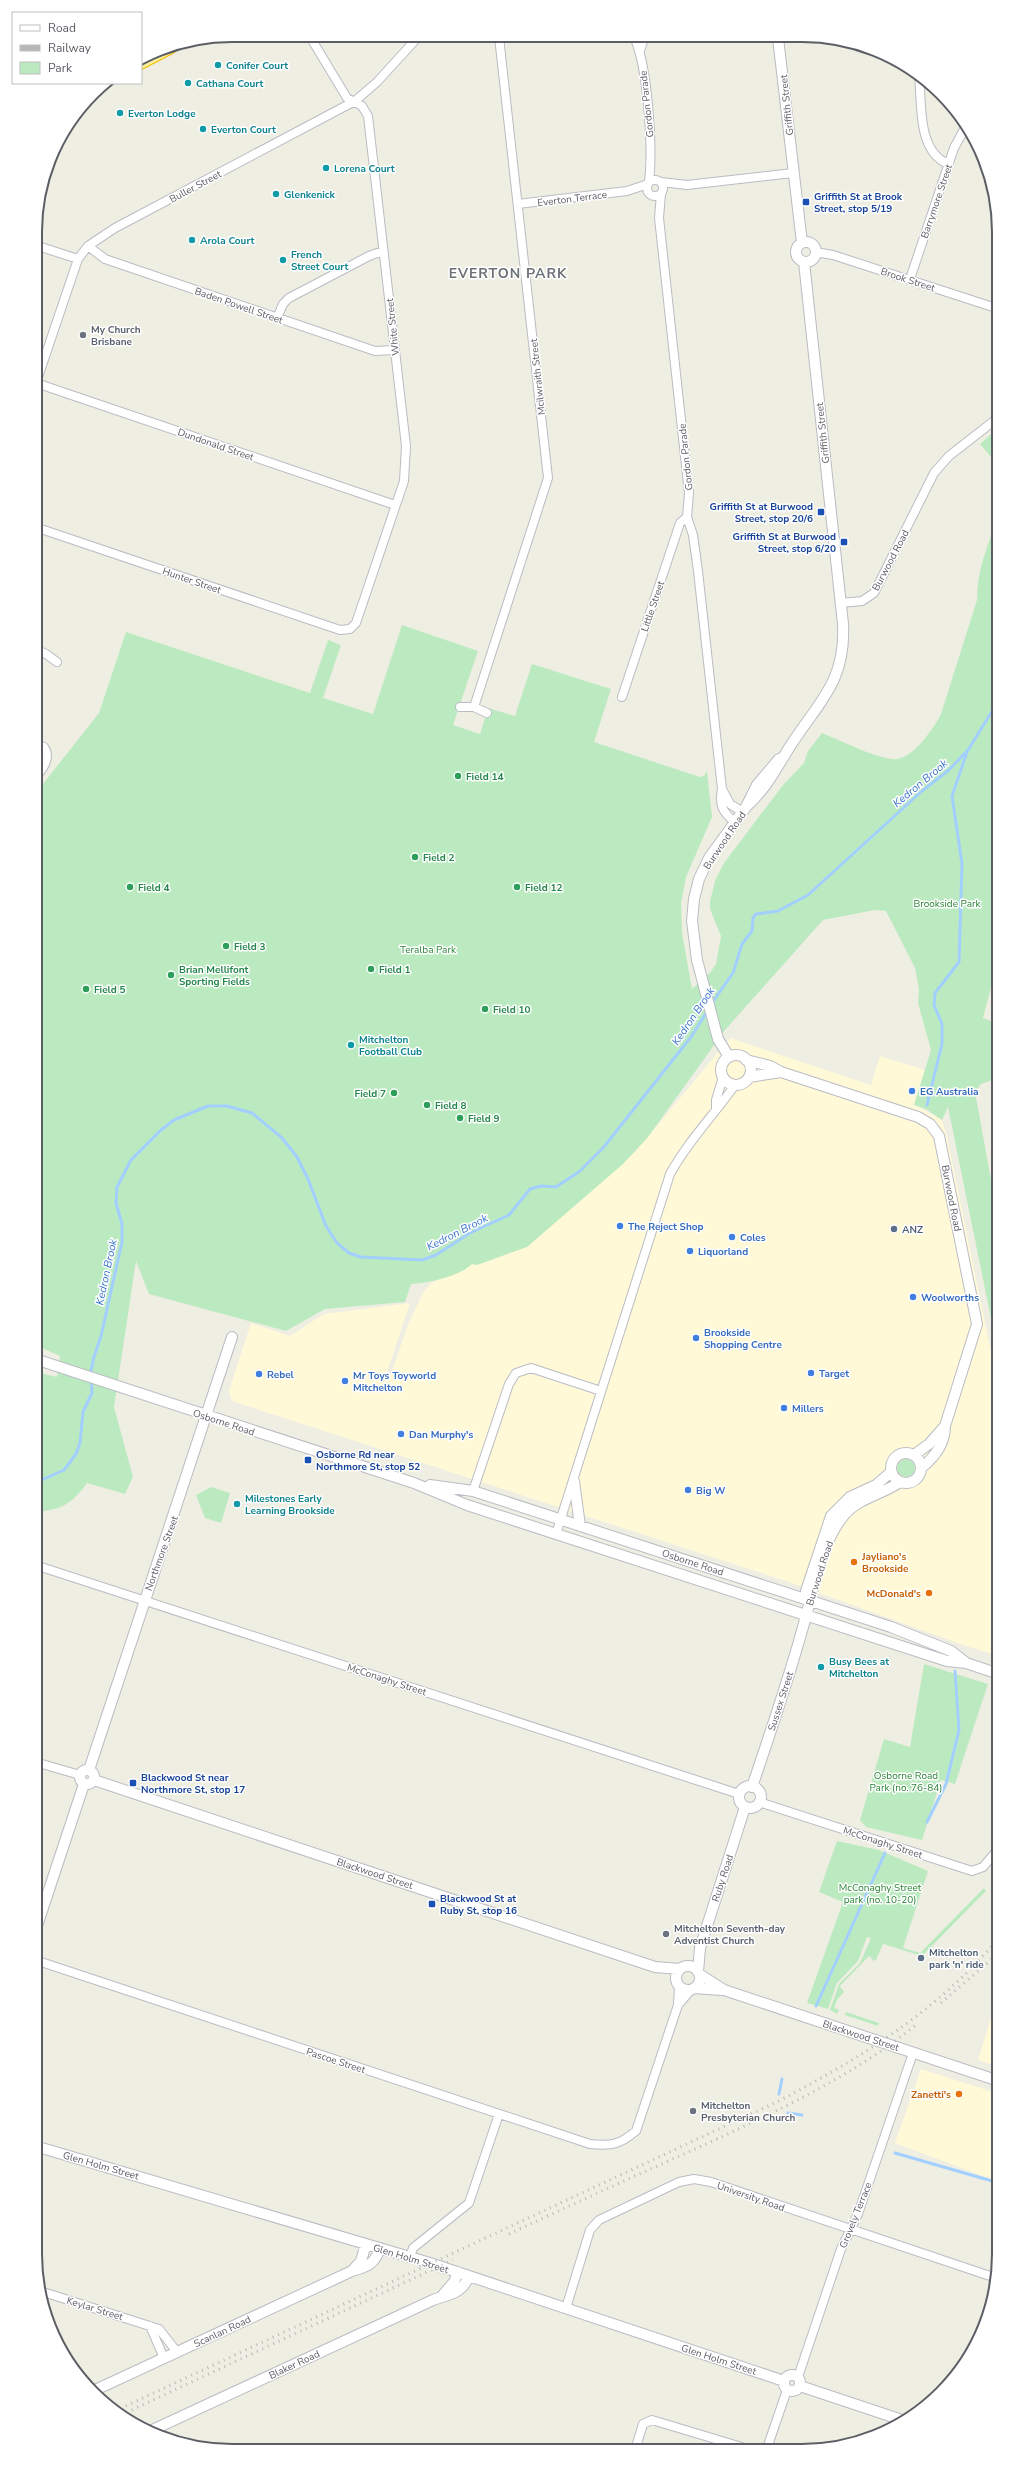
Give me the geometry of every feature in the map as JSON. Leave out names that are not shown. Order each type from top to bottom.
[{"type":"street","name":"White Street","points":[[313,42],[347,98],[362,106],[368,116],[407,456],[404,481],[357,619],[350,629]]},
{"type":"street","name":"Buller Street","points":[[42,367],[78,259],[88,246],[115,228],[355,102],[378,82],[414,42]]},
{"type":"street","name":"Mcilwraith Street","points":[[474,707],[548,478],[500,42]]},
{"type":"street","name":"Gordon Parade","points":[[636,42],[640,52],[652,156],[649,182],[646,189],[659,218]]},
{"type":"street","name":"Gordon Parade","points":[[640,52],[643,42]]},
{"type":"street","name":"Griffith Street","points":[[778,42],[802,243]]},
{"type":"street","points":[[920,83],[927,142],[936,159],[948,164]]},
{"type":"street","name":"Barrymore Street","points":[[910,279],[948,164],[956,143],[963,131]]},
{"type":"street","name":"Gordon Parade","points":[[652,156],[661,181],[662,193],[659,218],[689,488],[687,518],[693,535],[698,571],[722,789],[721,807],[735,822]]},
{"type":"street","points":[[662,193],[687,185],[793,173]]},
{"type":"street","name":"Everton Terrace","points":[[518,204],[627,191],[649,182],[661,181]]},
{"type":"street","points":[[661,181],[687,185]]},
{"type":"street","name":"Everton Terrace","points":[[627,191],[650,195],[662,193]]},
{"type":"street","points":[[802,243],[811,244],[815,252],[812,260],[804,262],[798,259],[796,253],[797,247],[802,243]]},
{"type":"street","name":"Baden Powell Street","points":[[88,246],[102,258],[277,318],[375,351],[394,350]]},
{"type":"street","points":[[42,247],[78,259]]},
{"type":"street","points":[[277,318],[283,304],[288,298],[369,256],[383,251]]},
{"type":"street","name":"Brook Street","points":[[815,252],[833,254],[992,306]]},
{"type":"street","name":"Griffith Street","points":[[804,262],[841,603]]},
{"type":"street","name":"Dundonald Street","points":[[42,387],[396,505]]},
{"type":"street","name":"Burwood Road","points":[[729,1058],[718,1039],[700,971],[692,921],[696,889],[709,858],[744,809],[761,778],[789,748],[826,697],[839,671],[843,635],[841,603],[862,601],[874,592],[934,474],[949,456],[992,422]]},
{"type":"street","name":"Little Street","points":[[622,697],[680,523],[687,518]]},
{"type":"street","name":"Hunter Street","points":[[42,529],[340,630],[350,629]]},
{"type":"street","points":[[42,652],[57,662]]},
{"type":"street","points":[[460,707],[474,707],[487,713]]},
{"type":"street","points":[[42,746],[47,752],[46,761],[42,767]]},
{"type":"street","name":"Gordon Parade","points":[[722,789],[730,804],[744,809]]},
{"type":"street","points":[[716,1109],[716,1100],[723,1077],[722,1068],[729,1058],[738,1056],[746,1060],[750,1068],[749,1077]]},
{"type":"street","name":"Burwood Road","points":[[746,1060],[770,1066],[782,1072],[924,1120],[939,1136],[977,1324],[945,1426],[945,1435],[941,1446],[921,1468]]},
{"type":"street","points":[[556,1534],[670,1174],[683,1151],[716,1109],[723,1104],[735,1085],[743,1083],[749,1077],[782,1072]]},
{"type":"street","points":[[723,1077],[735,1085]]},
{"type":"street","name":"Northmore Street","points":[[42,1910],[84,1776],[167,1537],[232,1337]]},
{"type":"street","name":"Osborne Road","points":[[42,1362],[414,1483],[468,1505],[556,1534],[947,1661],[966,1663],[992,1672]]},
{"type":"street","points":[[473,1491],[508,1384],[516,1373],[531,1368],[601,1390]]},
{"type":"street","name":"Burwood Road","points":[[914,1455],[929,1444],[945,1426]]},
{"type":"street","points":[[905,1453],[914,1455],[918,1459],[921,1468],[915,1480],[907,1483],[900,1482],[892,1472],[892,1463],[897,1456],[905,1453]]},
{"type":"street","name":"Burwood Road","points":[[806,1615],[809,1577],[831,1516],[850,1497],[876,1486],[892,1472]]},
{"type":"street","points":[[574,1481],[580,1526]]},
{"type":"street","name":"Burwood Road","points":[[808,1600],[829,1540],[845,1514],[859,1503],[890,1490],[900,1482]]},
{"type":"street","name":"Osborne Road","points":[[414,1483],[473,1491],[808,1600],[905,1632],[951,1651],[966,1663]]},
{"type":"street","name":"McConaghy Street","points":[[42,1567],[739,1794]]},
{"type":"street","name":"Sussex Street","points":[[752,1787],[806,1615]]},
{"type":"street","points":[[42,1764],[84,1776]]},
{"type":"street","name":"Blackwood Street","points":[[84,1776],[90,1784],[94,1780],[655,1967],[682,1968]]},
{"type":"street","points":[[752,1787],[760,1794],[759,1802],[755,1807],[745,1807],[739,1801],[739,1794],[744,1788],[752,1787]]},
{"type":"street","name":"McConaghy Street","points":[[759,1802],[972,1871],[983,1867],[992,1856]]},
{"type":"street","name":"Ruby Road","points":[[698,1973],[700,1948],[745,1807]]},
{"type":"street","name":"Ruby Road","points":[[682,1968],[700,1948]]},
{"type":"street","name":"Pascoe Street","points":[[42,1962],[590,2144],[609,2146],[623,2142],[636,2131],[678,2005]]},
{"type":"street","name":"Blackwood Street","points":[[655,1967],[678,1984]]},
{"type":"street","points":[[692,1967],[698,1973],[699,1982],[678,2005],[678,1984],[676,1975],[682,1968],[692,1967]]},
{"type":"street","name":"Blackwood Street","points":[[698,1973],[724,1990],[992,2079]]},
{"type":"street","points":[[678,1984],[684,1989],[692,1989]]},
{"type":"street","name":"Blackwood Street","points":[[692,1989],[724,1990]]},
{"type":"street","name":"Grovely Terrace","points":[[799,2382],[841,2249],[850,2230],[913,2053]]},
{"type":"street","points":[[410,2257],[414,2248],[469,2203],[499,2114]]},
{"type":"street","name":"Glen Holm Street","points":[[42,2148],[458,2272],[566,2308],[785,2386]]},
{"type":"street","name":"University Road","points":[[566,2308],[590,2230],[599,2220],[679,2182],[694,2179],[711,2182],[990,2276]]},
{"type":"street","points":[[352,2271],[361,2261],[366,2244]]},
{"type":"street","name":"Scanlan Road","points":[[98,2388],[352,2271],[373,2263],[380,2248]]},
{"type":"street","name":"Blaker Road","points":[[441,2297],[454,2282],[458,2272]]},
{"type":"street","name":"Blaker Road","points":[[156,2428],[441,2297],[460,2291],[469,2276]]},
{"type":"street","name":"Keylar Street","points":[[46,2293],[150,2326],[164,2333],[177,2352]]},
{"type":"street","points":[[150,2326],[164,2358]]},
{"type":"street","points":[[768,2444],[789,2375],[799,2382],[898,2418]]},
{"type":"street","points":[[785,2386],[794,2392],[799,2382]]},
{"type":"street","points":[[637,2444],[643,2424],[652,2420],[732,2444]]},
{"type":"shaded area","name":"Brookside Shopping Centre","points":[[730,1038],[871,1085],[880,1056],[925,1070],[914,1105],[942,1120],[947,1137],[992,1357],[992,1654],[963,1645],[786,1581],[232,1401],[229,1391],[251,1323],[290,1336],[324,1314],[410,1303],[387,1372],[391,1374],[409,1322],[423,1293],[431,1283],[472,1264],[477,1265],[527,1247],[636,1151]]},
{"type":"shaded area","points":[[992,2015],[992,2065],[978,2060]]},
{"type":"shaded area","points":[[921,2069],[992,2092],[992,2179],[895,2143]]},
{"type":"green space","points":[[992,433],[992,458],[980,444]]},
{"type":"green space","name":"Teralba Park","points":[[992,535],[992,984],[983,1018],[992,1021],[992,1080],[981,1084],[975,1092],[992,1185],[992,1324],[948,1107],[942,1120],[926,1109],[914,1105],[931,1050],[918,1003],[919,989],[915,968],[886,911],[875,910],[823,920],[725,1030],[648,1137],[623,1164],[527,1247],[477,1265],[472,1264],[466,1269],[451,1276],[411,1284],[405,1302],[325,1309],[286,1331],[149,1294],[136,1261],[114,1407],[133,1477],[125,1494],[87,1483],[71,1501],[65,1505],[52,1510],[42,1511],[42,1374],[57,1377],[60,1356],[42,1348],[42,785],[99,713],[126,632],[310,693],[328,640],[341,645],[323,698],[373,714],[402,625],[478,651],[453,725],[480,734],[488,708],[515,716],[532,664],[611,689],[594,742],[700,777],[704,776],[707,771],[712,817],[686,877],[681,903],[682,933],[692,989],[710,973],[716,964],[721,936],[710,909],[710,901],[715,881],[724,863],[783,785],[804,763],[808,751],[822,733],[872,754],[897,759],[917,748],[934,727],[941,714],[977,600],[979,578]]},
{"type":"green space","points":[[906,1459],[912,1462],[915,1468],[912,1474],[906,1477],[900,1474],[897,1468],[900,1462]]},
{"type":"green space","points":[[211,1487],[230,1493],[221,1523],[205,1518],[196,1495]]},
{"type":"green space","name":"Osborne Road Park (no. 76-84)","points":[[924,1664],[988,1684],[955,1784],[941,1780],[922,1840],[866,1827],[860,1820],[884,1739],[910,1747]]},
{"type":"green space","name":"McConaghy Street park (no. 10-20)","points":[[837,1841],[879,1850],[928,1871],[903,1948],[920,1953],[984,1888],[986,1891],[922,1956],[883,1944],[876,1960],[874,1961],[869,1956],[840,1986],[844,1992],[837,2000],[834,2008],[839,2010],[837,2014],[830,2010],[839,1984],[860,1963],[871,1938],[867,1937],[858,1961],[837,1983],[828,2009],[807,2003],[843,1902],[819,1892]]},
{"type":"green space","points":[[846,2012],[879,2023],[878,2026],[845,2015]]},
{"type":"waterway","name":"Kedron Brook","points":[[712,1003],[733,973],[742,944],[752,931],[753,918],[756,914],[778,911],[808,895],[922,791],[949,770],[968,750],[992,711]]},
{"type":"waterway","points":[[927,1105],[942,1044],[942,1024],[934,1005],[935,993],[959,962],[962,864],[952,796],[967,752]]},
{"type":"waterway","name":"Kedron Brook","points":[[42,1480],[64,1470],[76,1454],[80,1443],[83,1412],[92,1393],[91,1371],[101,1336],[122,1242],[122,1224],[116,1203],[117,1187],[131,1160],[161,1130],[174,1120],[208,1106],[227,1106],[252,1113],[282,1138],[297,1157],[308,1179],[326,1226],[337,1243],[349,1253],[361,1257],[422,1260],[436,1255],[470,1233],[509,1215],[530,1189],[541,1186],[556,1187],[580,1171],[603,1148],[691,1037],[708,1010]]},
{"type":"waterway","points":[[927,1822],[946,1784],[959,1730],[955,1671]]},
{"type":"waterway","points":[[816,2006],[885,1853]]},
{"type":"waterway","points":[[779,2094],[782,2079]]},
{"type":"waterway","points":[[788,2113],[802,2115]]},
{"type":"waterway","points":[[895,2153],[992,2181]]},
{"type":"railway","points":[[121,2408],[781,2100],[842,2066],[898,2030],[950,1988],[992,1946]]},
{"type":"railway","points":[[941,2003],[992,1959]]},
{"type":"railway","points":[[509,2234],[786,2106],[840,2077],[892,2043],[917,2024]]},
{"type":"railway","points":[[127,2412],[453,2260]]},
{"type":"place","name":"Conifer Court","points":[[218,65]]},
{"type":"place","name":"Cathana Court","points":[[188,83]]},
{"type":"place","name":"Everton Lodge","points":[[120,113]]},
{"type":"place","name":"Everton Court","points":[[203,129]]},
{"type":"place","name":"Lorena Court","points":[[326,168]]},
{"type":"place","name":"Glenkenick","points":[[276,194]]},
{"type":"place","name":"Griffith St at Brook Street, stop 5/19","points":[[806,202]]},
{"type":"place","name":"Arola Court","points":[[192,240]]},
{"type":"place","name":"French Street Court","points":[[283,260]]},
{"type":"place","name":"My Church Brisbane","points":[[83,335]]},
{"type":"place","name":"Griffith St at Burwood Street, stop 20/6","points":[[821,512]]},
{"type":"place","name":"Griffith St at Burwood Street, stop 6/20","points":[[844,542]]},
{"type":"place","name":"Field 14","points":[[458,776]]},
{"type":"place","name":"Field 2","points":[[415,857]]},
{"type":"place","name":"Field 4","points":[[130,887]]},
{"type":"place","name":"Field 12","points":[[517,887]]},
{"type":"place","name":"Field 3","points":[[226,946]]},
{"type":"place","name":"Field 1","points":[[371,969]]},
{"type":"place","name":"Brian Mellifont Sporting Fields","points":[[171,975]]},
{"type":"place","name":"Field 5","points":[[86,989]]},
{"type":"place","name":"Field 10","points":[[485,1009]]},
{"type":"place","name":"Mitchelton Football Club","points":[[351,1045]]},
{"type":"place","name":"EG Australia","points":[[912,1091]]},
{"type":"place","name":"Field 7","points":[[394,1093]]},
{"type":"place","name":"Field 8","points":[[427,1105]]},
{"type":"place","name":"Field 9","points":[[460,1118]]},
{"type":"place","name":"The Reject Shop","points":[[620,1226]]},
{"type":"place","name":"ANZ","points":[[894,1229]]},
{"type":"place","name":"Coles","points":[[732,1237]]},
{"type":"place","name":"Liquorland","points":[[690,1251]]},
{"type":"place","name":"Woolworths","points":[[913,1297]]},
{"type":"place","name":"Brookside Shopping Centre","points":[[696,1338]]},
{"type":"place","name":"Target","points":[[811,1373]]},
{"type":"place","name":"Rebel","points":[[259,1374]]},
{"type":"place","name":"Mr Toys Toyworld Mitchelton","points":[[345,1381]]},
{"type":"place","name":"Millers","points":[[784,1408]]},
{"type":"place","name":"Dan Murphy's","points":[[401,1434]]},
{"type":"place","name":"Osborne Rd near Northmore St, stop 52","points":[[308,1460]]},
{"type":"place","name":"Big W","points":[[688,1490]]},
{"type":"place","name":"Milestones Early Learning Brookside","points":[[237,1504]]},
{"type":"place","name":"Jayliano's Brookside","points":[[854,1562]]},
{"type":"place","name":"McDonald's","points":[[929,1593]]},
{"type":"place","name":"Busy Bees at Mitchelton","points":[[821,1667]]},
{"type":"place","name":"Blackwood St near Northmore St, stop 17","points":[[133,1783]]},
{"type":"place","name":"Blackwood St at Ruby St, stop 16","points":[[432,1904]]},
{"type":"place","name":"Mitchelton Seventh-day Adventist Church","points":[[666,1934]]},
{"type":"place","name":"Mitchelton park 'n' ride","points":[[921,1958]]},
{"type":"place","name":"Zanetti's","points":[[959,2094]]},
{"type":"place","name":"Mitchelton Presbyterian Church","points":[[693,2111]]},
{"type":"district","name":"EVERTON PARK","points":[[508,273]]},
{"type":"park label","name":"Brookside Park","points":[[947,903]]}]
